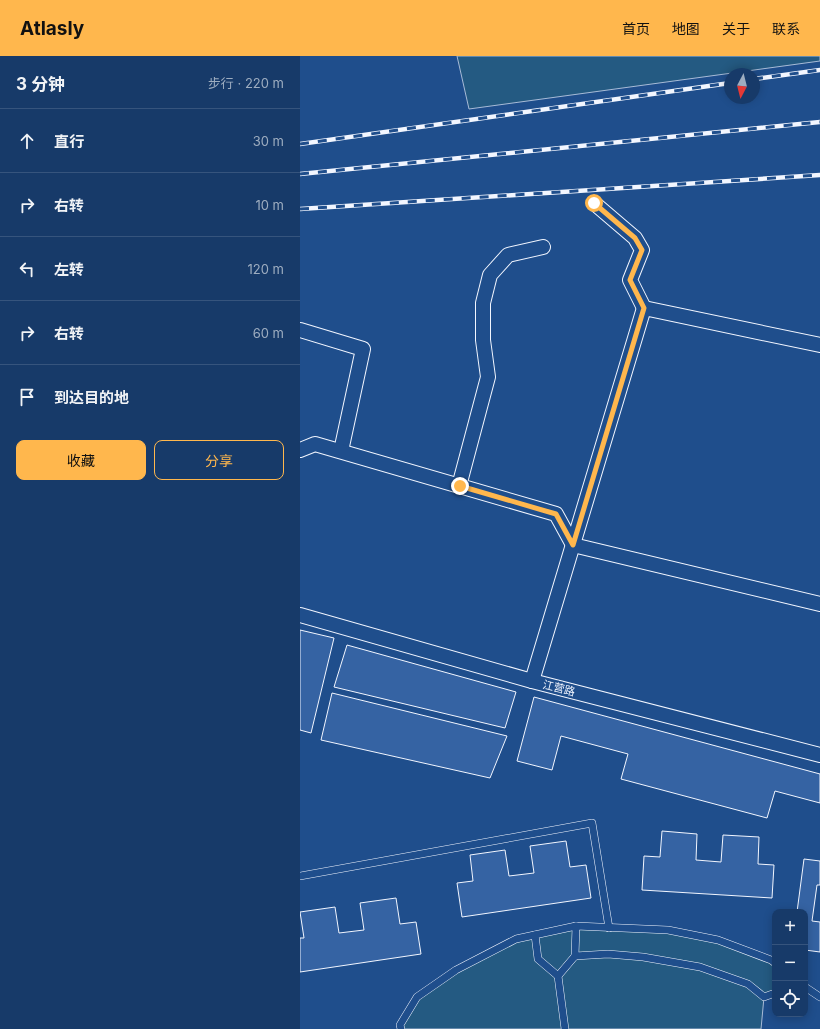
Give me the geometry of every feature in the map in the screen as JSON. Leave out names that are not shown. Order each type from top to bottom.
[{"type":"street","points":[[532,681],[644,308],[630,280],[642,250],[635,238],[594,203]]},
{"type":"street","points":[[460,486],[488,377],[483,340],[483,303],[490,275],[508,255],[543,247]]},
{"type":"street","points":[[644,308],[820,346]]},
{"type":"street","points":[[300,330],[363,349],[341,451]]},
{"type":"street","points":[[300,450],[315,444],[556,514],[573,545],[820,604]]},
{"type":"street","name":"江营路","points":[[300,615],[532,681],[820,755]]},
{"type":"lane","points":[[300,876],[592,823],[609,928]]},
{"type":"lane","points":[[558,976],[575,956],[576,926]]},
{"type":"lane","points":[[401,1029],[400,1025],[417,997],[456,970],[516,939],[576,926],[668,930],[718,940],[772,961]]},
{"type":"lane","points":[[535,935],[538,959],[558,976],[565,1029]]},
{"type":"lane","points":[[575,956],[608,954],[643,957],[700,967],[748,984],[764,997],[772,994]]},
{"type":"lane","points":[[808,989],[820,997]]},
{"type":"shaded area","points":[[457,56],[820,56],[820,61],[760,69],[760,68],[724,68],[724,74],[469,109]]},
{"type":"shaded area","points":[[576,926],[668,930],[718,940],[772,962],[772,994],[764,997],[761,1029],[401,1029],[417,997],[456,970],[516,939]]},
{"type":"building","points":[[300,630],[334,638],[311,733],[300,730]]},
{"type":"building","points":[[347,645],[516,692],[505,728],[334,687]]},
{"type":"building","points":[[332,693],[507,736],[490,778],[321,740]]},
{"type":"building","points":[[534,697],[820,774],[820,803],[775,791],[767,818],[621,779],[628,754],[561,736],[552,770],[517,761]]},
{"type":"building","points":[[662,831],[697,834],[696,860],[721,862],[723,835],[759,837],[758,864],[774,865],[772,898],[642,890],[644,856],[660,857]]},
{"type":"building","points":[[566,841],[570,867],[586,865],[591,898],[462,917],[457,883],[473,881],[470,855],[505,850],[509,876],[534,873],[530,846]]},
{"type":"building","points":[[804,859],[820,861],[820,885],[817,885],[812,921],[820,922],[820,952],[808,950],[808,909],[797,909]]},
{"type":"building","points":[[396,898],[400,924],[416,922],[421,954],[300,972],[300,938],[304,938],[300,912],[335,907],[339,933],[364,930],[360,903]]},
{"type":"railway","points":[[760,78],[820,70]]},
{"type":"railway","points":[[300,144],[724,84]]},
{"type":"railway","points":[[300,174],[820,122]]},
{"type":"railway","points":[[300,209],[820,175]]},
{"type":"route","points":[[460,486],[556,514],[573,545],[644,308],[630,280],[642,250],[635,238],[594,203]]}]
